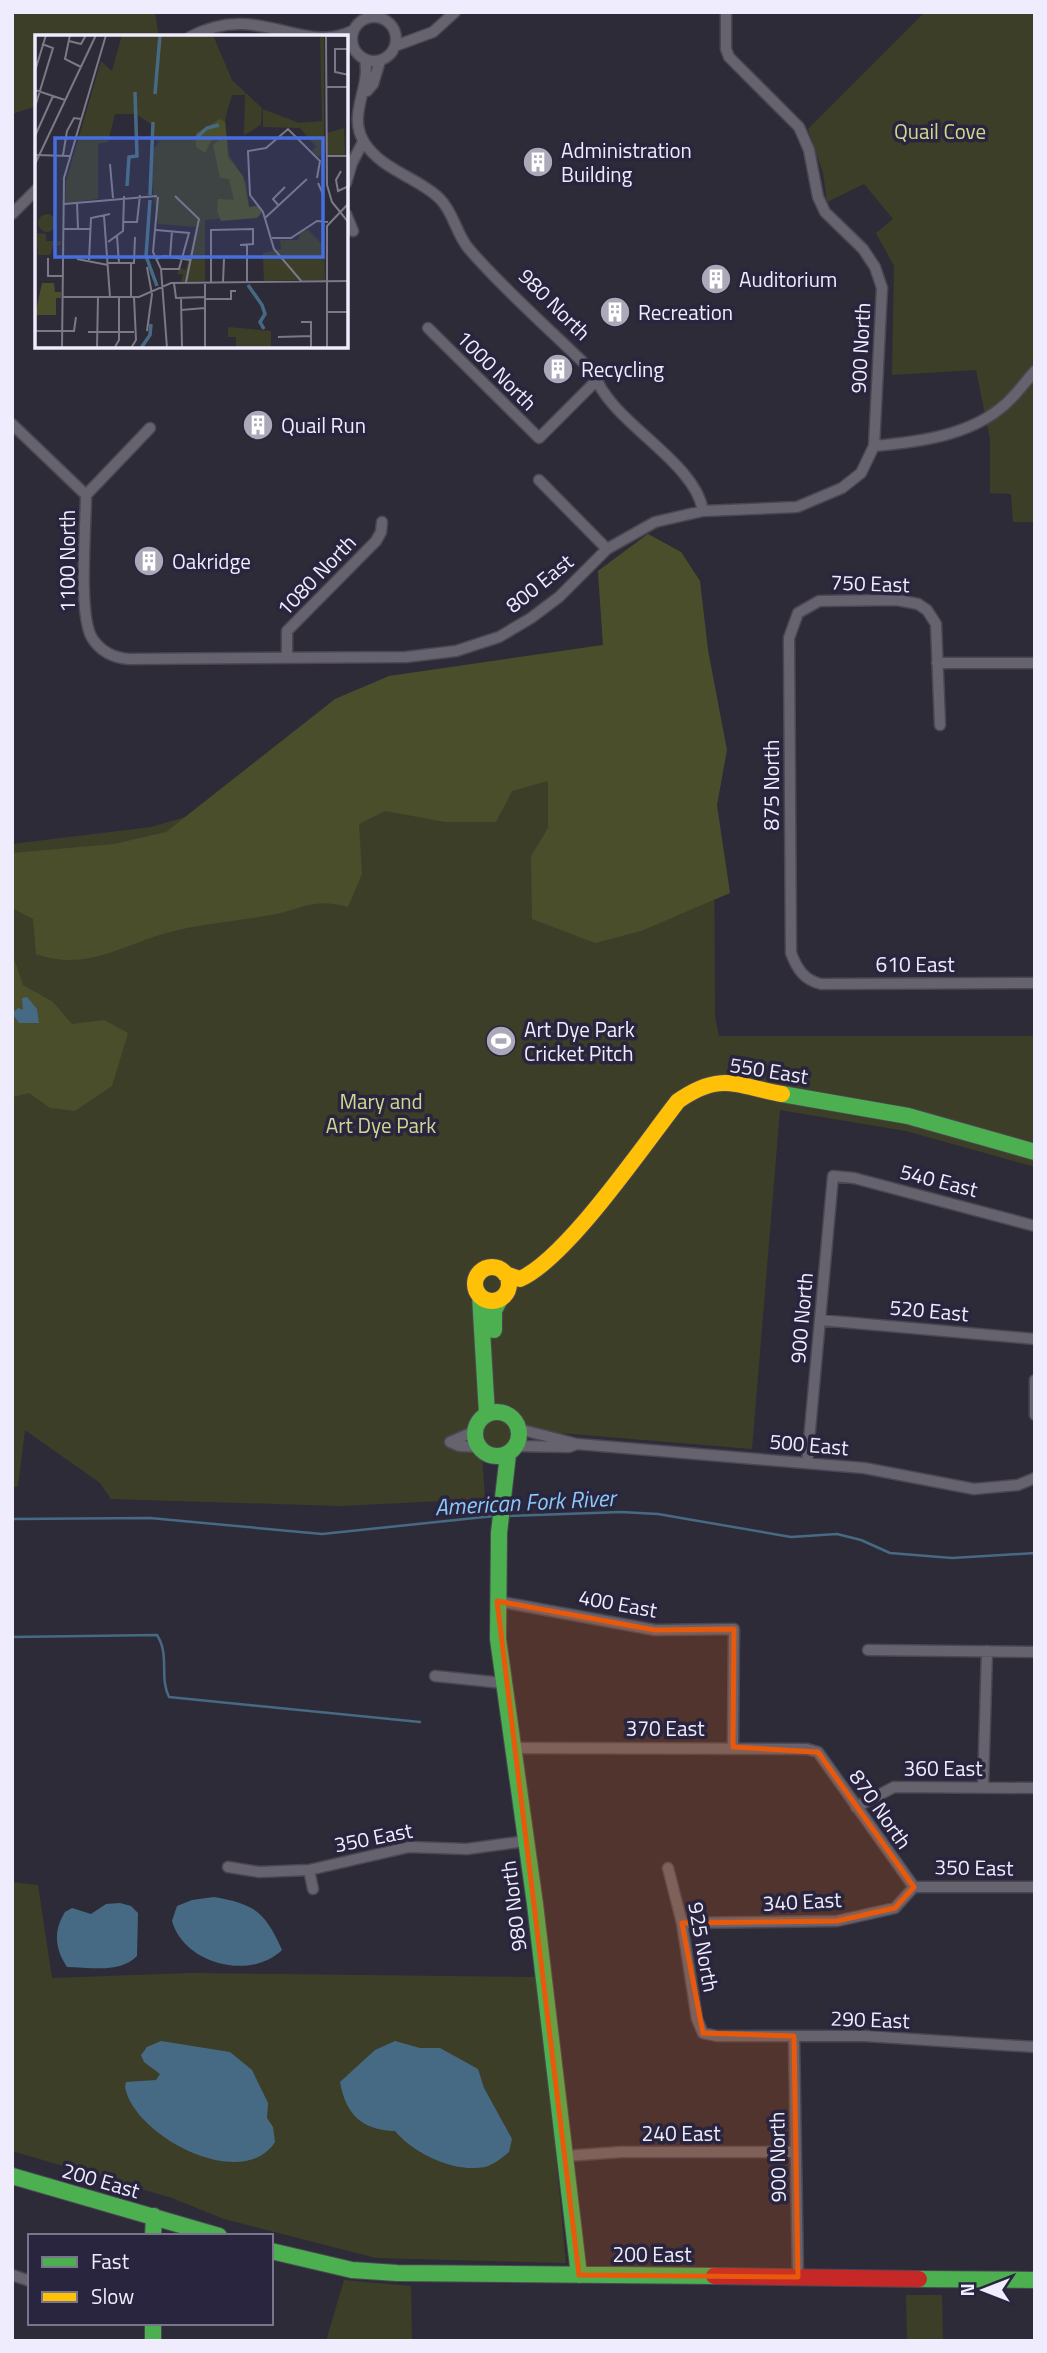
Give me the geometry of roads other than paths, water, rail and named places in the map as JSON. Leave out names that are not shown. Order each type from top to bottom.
[{"type":"street","points":[[395,46],[433,32],[455,12]]},
{"type":"street","name":"900 North","points":[[726,12],[729,57],[799,127],[809,150],[818,197],[825,212],[863,249],[880,280],[883,310],[874,446]]},
{"type":"street","points":[[193,35],[214,21],[249,14],[274,18],[320,35]]},
{"type":"street","points":[[332,35],[354,30],[369,15],[381,15],[395,33],[395,46],[387,58],[380,61],[365,60],[350,47],[354,30]]},
{"type":"street","points":[[395,33],[415,38]]},
{"type":"street","points":[[348,176],[363,142],[357,113],[368,77],[365,60]]},
{"type":"street","points":[[365,92],[373,84],[380,61]]},
{"type":"street","name":"980 North","points":[[363,142],[396,172],[439,197],[467,246],[594,373],[596,381],[696,488],[703,511]]},
{"type":"street","points":[[12,214],[35,191]]},
{"type":"street","points":[[348,219],[353,231]]},
{"type":"street","name":"1000 North","points":[[428,328],[539,438],[596,381]]},
{"type":"street","points":[[874,446],[908,443],[972,426],[1003,407],[1035,371]]},
{"type":"street","name":"1100 North","points":[[12,424],[86,495],[85,616],[95,643]]},
{"type":"street","points":[[86,495],[150,428]]},
{"type":"street","name":"800 East","points":[[95,643],[111,655],[129,659],[416,657],[479,644],[508,632],[544,610],[607,550],[655,522],[703,511],[797,507],[852,481],[868,463],[874,446]]},
{"type":"street","points":[[538,480],[607,550]]},
{"type":"street","name":"1080 North","points":[[287,658],[287,631],[376,541],[382,532],[382,522]]},
{"type":"street","name":"750 East","points":[[810,604],[819,601],[897,600],[918,604],[927,610],[936,624],[937,663]]},
{"type":"street","name":"875 North","points":[[800,972],[791,953],[789,638],[794,619],[810,604]]},
{"type":"street","points":[[940,725],[937,663],[1035,663]]},
{"type":"street","name":"610 East","points":[[800,972],[821,984],[1035,983]]},
{"type":"street","name":"550 East","points":[[503,1297],[528,1289],[542,1280],[564,1245],[669,1111],[690,1092],[712,1083],[734,1083],[775,1093],[908,1116],[1035,1152]]},
{"type":"street","name":"900 North","points":[[807,1463],[833,1176]]},
{"type":"street","name":"540 East","points":[[833,1176],[854,1178],[1035,1226]]},
{"type":"street","name":"550 East","points":[[505,1273],[520,1279],[531,1276],[564,1245]]},
{"type":"street","points":[[494,1413],[480,1296],[475,1285],[483,1270],[494,1267],[505,1273],[509,1283],[493,1320],[494,1413],[494,1447]]},
{"type":"street","points":[[480,1296],[487,1301],[503,1297]]},
{"type":"street","name":"520 East","points":[[820,1320],[1035,1339]]},
{"type":"street","points":[[1035,1380],[1035,1415]]},
{"type":"street","points":[[494,1413],[513,1419],[519,1430]]},
{"type":"street","name":"980 North","points":[[519,1430],[494,1447],[500,1499],[497,1601],[503,1683],[526,1841],[579,2275]]},
{"type":"street","name":"500 East","points":[[519,1430],[577,1444],[864,1468],[974,1489],[1018,1485],[1035,1478]]},
{"type":"street","name":"500 East","points":[[494,1447],[569,1447],[577,1444]]},
{"type":"street","name":"400 East","points":[[497,1601],[655,1630],[734,1629],[733,1747]]},
{"type":"street","points":[[868,1650],[1035,1652]]},
{"type":"street","points":[[983,1787],[987,1651]]},
{"type":"street","points":[[435,1676],[503,1683]]},
{"type":"street","name":"370 East","points":[[512,1748],[733,1747],[807,1749],[818,1752]]},
{"type":"street","name":"870 North","points":[[818,1752],[914,1887]]},
{"type":"street","name":"360 East","points":[[856,1807],[894,1787],[1035,1788]]},
{"type":"street","name":"350 East","points":[[228,1867],[259,1872],[309,1870],[409,1847],[467,1849],[526,1841]]},
{"type":"street","name":"925 North","points":[[668,1868],[682,1923],[698,2020],[703,2033]]},
{"type":"street","points":[[309,1870],[313,1889]]},
{"type":"street","name":"350 East","points":[[914,1887],[1035,1887]]},
{"type":"street","name":"340 East","points":[[682,1923],[837,1921],[895,1908],[914,1887]]},
{"type":"street","name":"290 East","points":[[703,2033],[717,2036],[865,2036],[1035,2047]]},
{"type":"street","name":"900 North","points":[[794,2036],[798,2277]]},
{"type":"street","name":"240 East","points":[[565,2156],[613,2152],[796,2152]]},
{"type":"street","name":"200 East","points":[[12,2176],[212,2234]]},
{"type":"street","points":[[153,2217],[153,2234]]},
{"type":"street","name":"200 East","points":[[273,2252],[333,2267],[371,2272],[1035,2280]]},
{"type":"water","points":[[27,997],[37,1009],[39,1023],[19,1023],[12,1013],[18,1008],[23,1010],[22,998]]},
{"type":"water","points":[[214,1897],[240,1903],[257,1912],[270,1927],[282,1950],[253,1965],[236,1966],[204,1957],[190,1948],[179,1936],[172,1921],[177,1906],[192,1900]]},
{"type":"water","points":[[120,1903],[131,1906],[138,1913],[137,1956],[130,1962],[113,1967],[67,1967],[57,1940],[65,1912],[72,1908],[91,1914],[106,1904]]},
{"type":"water","points":[[161,2041],[230,2052],[252,2070],[268,2103],[267,2118],[273,2127],[275,2142],[259,2156],[239,2162],[215,2160],[191,2152],[148,2123],[133,2106],[125,2087],[126,2082],[156,2080],[160,2074],[144,2062],[141,2055],[147,2047]]},
{"type":"water","points":[[395,2041],[420,2048],[440,2048],[478,2069],[484,2088],[512,2139],[509,2152],[485,2167],[461,2167],[424,2154],[395,2131],[373,2128],[357,2118],[346,2103],[340,2082],[375,2050]]},
{"type":"waterway","name":"American Fork River","points":[[507,1516],[621,1512],[658,1514],[791,1537],[837,1534],[861,1540],[890,1553],[952,1558],[1035,1553]]},
{"type":"waterway","name":"American Fork River","points":[[12,1519],[150,1518],[322,1534],[494,1516]]},
{"type":"waterway","points":[[12,1637],[157,1635],[163,1650],[169,1697],[420,1722]]},
{"type":"place","name":"Administration Building","points":[[538,162]]},
{"type":"place","name":"Auditorium","points":[[716,279]]},
{"type":"place","name":"Recreation","points":[[615,312]]},
{"type":"place","name":"Recycling","points":[[558,369]]},
{"type":"place","name":"Quail Run","points":[[258,425]]},
{"type":"place","name":"Oakridge","points":[[149,561]]},
{"type":"place","name":"Art Dye Park Cricket Pitch","points":[[501,1041]]},
{"type":"park label","name":"Quail Cove","points":[[940,131]]},
{"type":"park label","name":"Mary and Art Dye Park","points":[[381,1113]]}]
